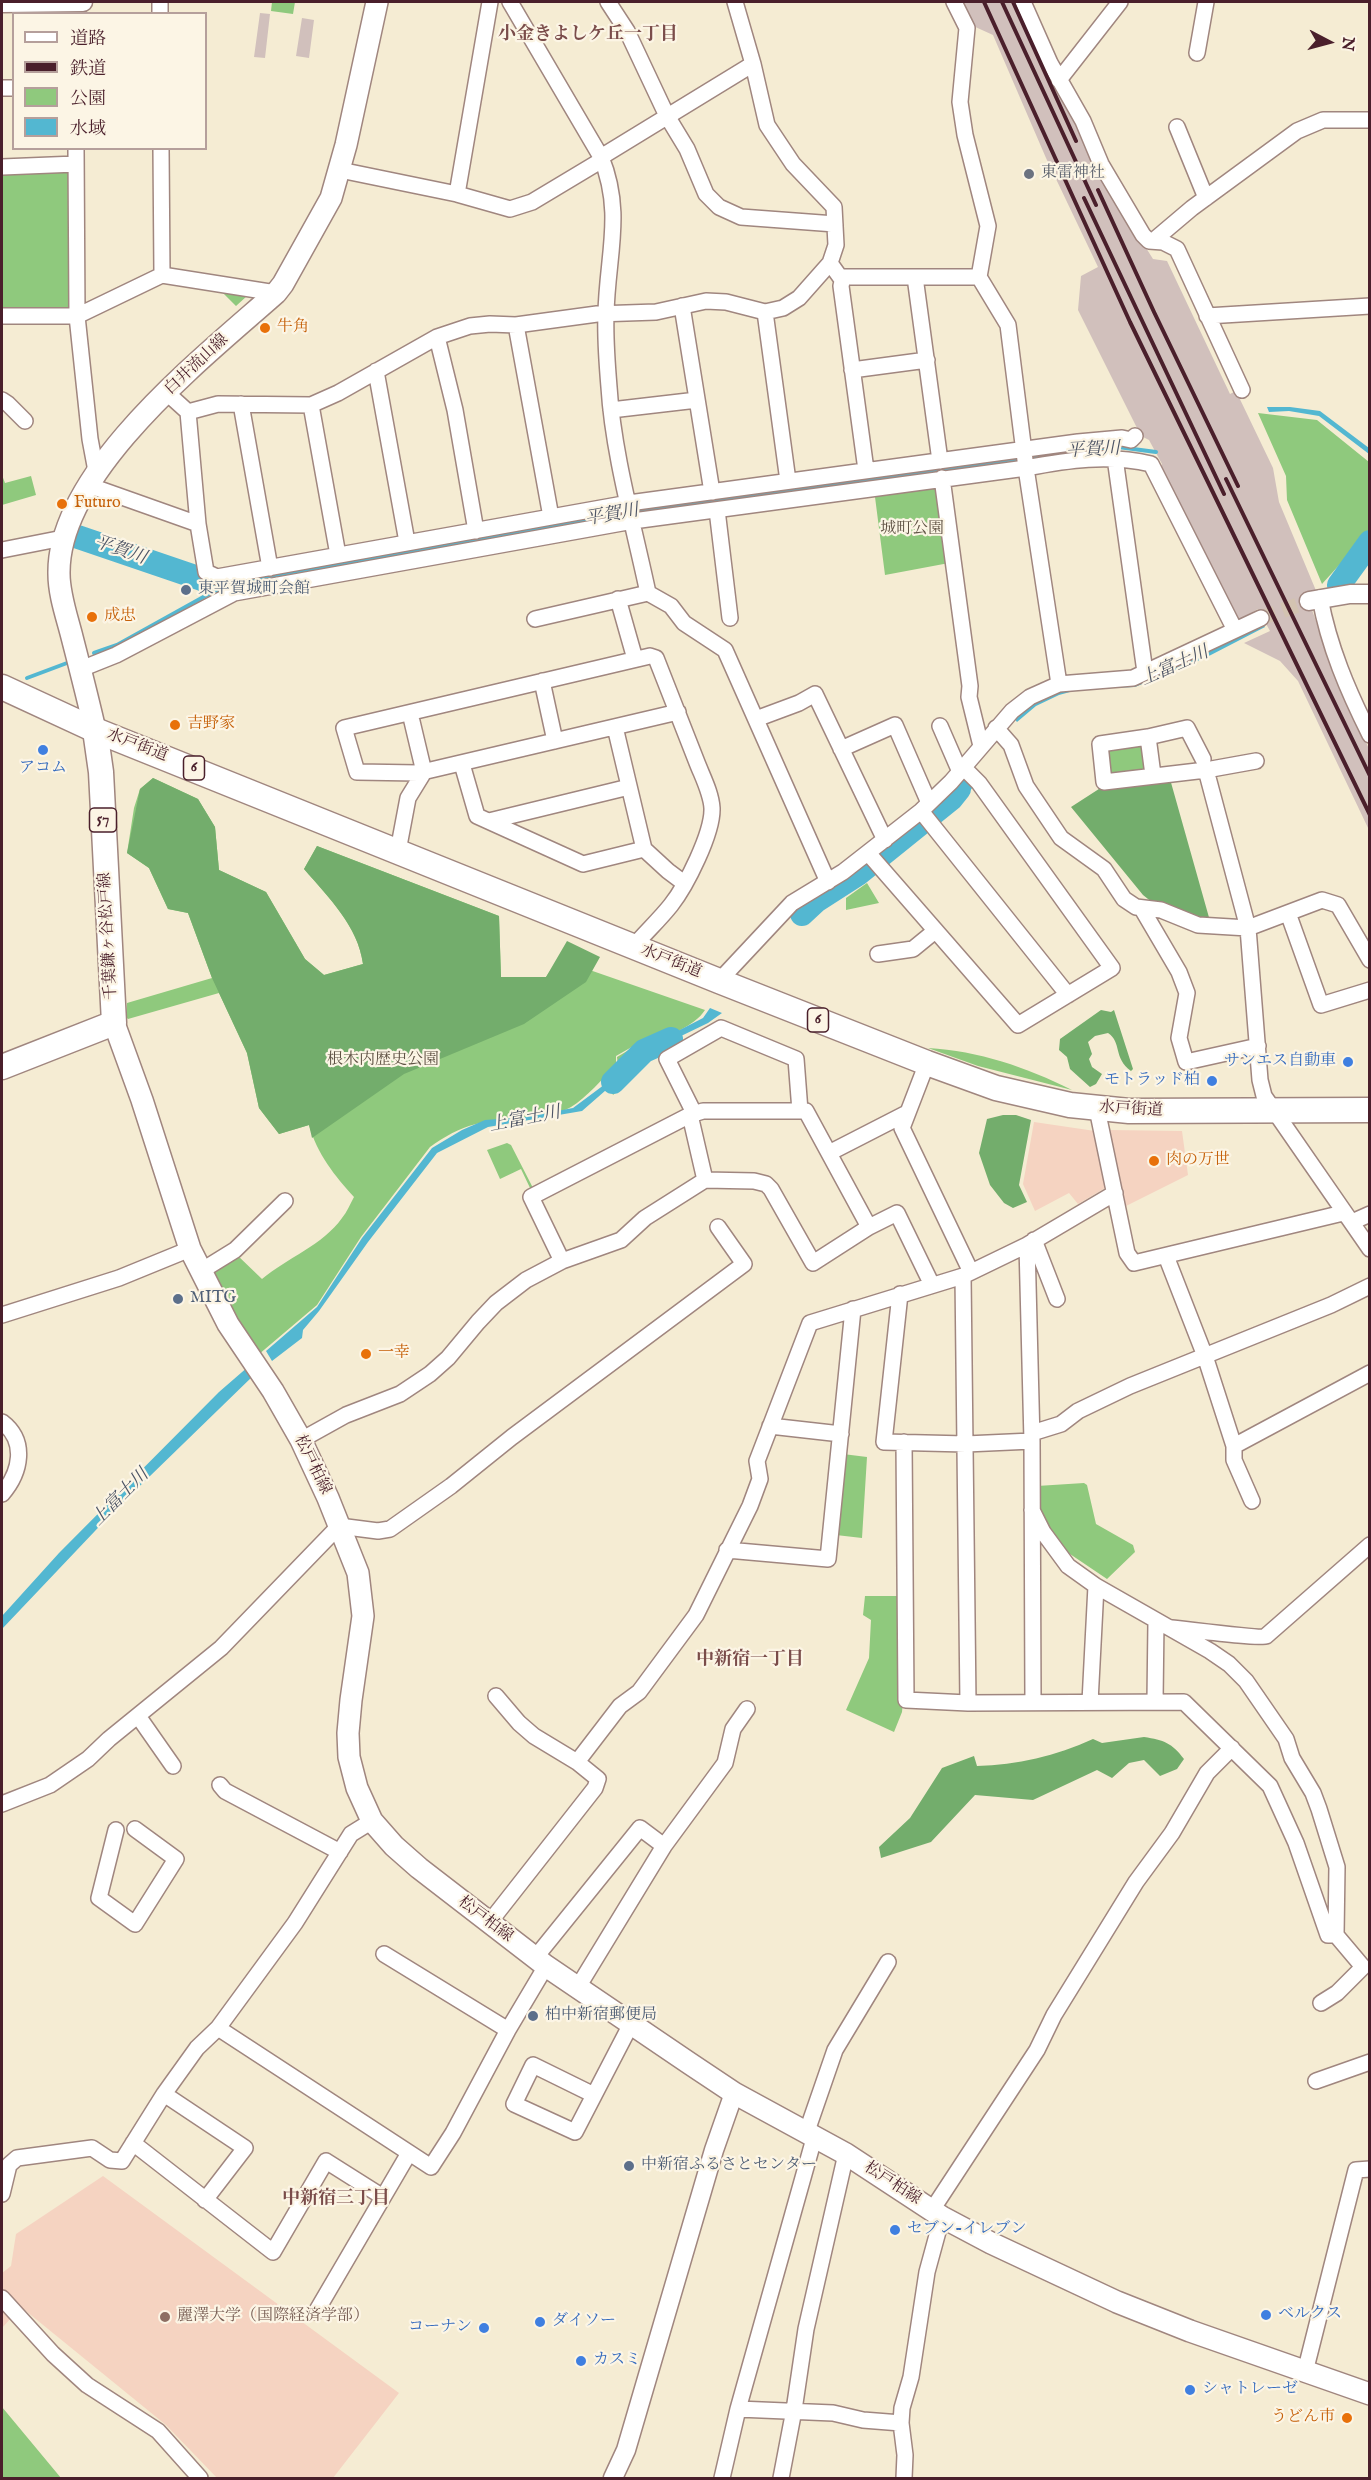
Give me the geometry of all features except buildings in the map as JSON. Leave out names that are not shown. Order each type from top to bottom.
[{"type":"main road","name":"白井流山線","points":[[95,730],[58,578],[63,538],[75,508],[92,478],[167,393],[276,293],[320,221],[331,198],[340,170],[376,2]]},
{"type":"main road","name":"水戸街道","points":[[2,687],[95,730],[719,981],[996,1088],[1035,1098],[1097,1109],[1173,1113],[1370,1110]]},
{"type":"main road","name":"千葉鎌ヶ谷松戸線","points":[[2,1066],[114,1023],[101,772],[95,730]]},
{"type":"main road","name":"松戸柏線","points":[[114,1023],[142,1100],[190,1249],[228,1324],[273,1391],[301,1440],[358,1572],[363,1605],[362,1639],[348,1734],[349,1757],[357,1788],[372,1821],[394,1846],[541,1962],[734,2093],[811,2133],[937,2213],[1000,2248],[1117,2302],[1369,2394]]},
{"type":"street","points":[[2,3],[82,2]]},
{"type":"street","points":[[457,194],[490,2]]},
{"type":"street","points":[[510,2],[601,158],[609,178],[614,213],[606,314],[611,410],[648,593]]},
{"type":"street","points":[[629,2],[611,5],[687,149],[706,194],[719,207],[741,217],[835,224]]},
{"type":"street","points":[[188,412],[218,404],[311,405],[333,396],[437,337],[470,326],[516,325],[606,314],[656,312],[706,301],[726,302],[765,312],[783,308],[799,298],[830,263],[836,245],[834,207],[793,165],[767,125],[753,64],[735,2]]},
{"type":"street","points":[[954,2],[967,28],[960,102],[964,135],[988,226],[979,277],[1008,325],[1026,468],[1059,684]]},
{"type":"street","points":[[1023,2],[1059,80],[1083,121],[1101,164],[1128,211],[1149,242],[1163,242],[1177,249],[1242,390]]},
{"type":"street","points":[[1059,80],[1120,2]]},
{"type":"street","points":[[1197,53],[1206,2]]},
{"type":"street","points":[[340,170],[457,194],[510,208],[522,206],[753,64]]},
{"type":"street","points":[[1154,241],[1283,139],[1323,120],[1370,120]]},
{"type":"street","points":[[1177,127],[1206,198]]},
{"type":"street","points":[[75,150],[77,316],[92,478],[198,524]]},
{"type":"street","points":[[161,150],[162,275]]},
{"type":"street","points":[[2,167],[76,164]]},
{"type":"street","points":[[830,263],[840,277],[979,277]]},
{"type":"street","points":[[2,316],[77,316],[162,275],[276,293]]},
{"type":"street","points":[[843,277],[841,286],[866,470]]},
{"type":"street","points":[[915,277],[940,461]]},
{"type":"street","points":[[682,306],[712,492]]},
{"type":"street","points":[[1207,316],[1370,306]]},
{"type":"street","points":[[765,312],[788,481]]},
{"type":"street","points":[[516,325],[551,517]]},
{"type":"street","points":[[437,337],[455,410],[476,531]]},
{"type":"street","points":[[852,370],[927,360]]},
{"type":"street","points":[[376,371],[407,542]]},
{"type":"street","points":[[167,393],[188,412],[198,524],[206,572],[217,577],[629,503],[1024,450],[1122,438],[1131,440],[1135,436]]},
{"type":"street","points":[[2,400],[25,421]]},
{"type":"street","points":[[611,410],[697,400]]},
{"type":"street","points":[[241,404],[270,568]]},
{"type":"street","points":[[311,405],[338,555]]},
{"type":"street","points":[[1115,458],[1145,672]]},
{"type":"street","points":[[81,669],[116,655],[234,593],[633,521],[1026,468],[1067,460],[1115,458],[1151,464],[1232,637]]},
{"type":"street","points":[[942,478],[970,686],[969,697],[981,746]]},
{"type":"street","points":[[717,510],[730,618]]},
{"type":"street","points":[[2,550],[63,538]]},
{"type":"street","points":[[535,619],[648,593],[671,606],[684,622],[725,650],[828,882]]},
{"type":"street","points":[[1370,594],[1350,594],[1315,599],[1338,665],[1370,735]]},
{"type":"street","points":[[618,599],[635,659]]},
{"type":"street","points":[[719,981],[792,903],[828,882],[868,854],[925,807],[962,770],[981,746],[1001,733],[1030,697],[1059,684],[1133,678],[1205,651],[1261,618]]},
{"type":"street","points":[[634,946],[671,905],[684,883],[694,865],[707,831],[712,808],[678,712],[656,658],[650,656],[635,659],[345,728],[357,772],[424,772],[678,712]]},
{"type":"street","points":[[542,681],[555,741]]},
{"type":"street","points":[[756,719],[799,703],[815,694],[885,840]]},
{"type":"street","points":[[398,850],[408,798],[424,772],[410,713]]},
{"type":"street","points":[[841,749],[895,725],[933,826],[1068,995]]},
{"type":"street","points":[[868,854],[1018,1025],[1112,968],[979,783],[962,770],[940,726]]},
{"type":"street","points":[[615,727],[644,849],[684,883]]},
{"type":"street","points":[[1256,761],[1204,765],[1104,782],[1100,744],[1149,737],[1187,728],[1204,765],[1248,928],[1263,1092],[1370,1249]]},
{"type":"street","points":[[1001,733],[1011,745],[1026,786],[1061,838],[1104,869],[1124,899],[1142,909],[1161,910],[1198,925],[1248,928],[1322,900],[1338,905],[1370,960]]},
{"type":"street","points":[[1149,737],[1153,775]]},
{"type":"street","points":[[462,764],[477,816],[583,864],[644,849]]},
{"type":"street","points":[[489,820],[629,787]]},
{"type":"street","points":[[1142,909],[1174,963],[1187,993],[1179,1038],[1186,1062],[1257,1046]]},
{"type":"street","points":[[1288,913],[1321,1005],[1370,990]]},
{"type":"street","points":[[878,954],[913,949],[934,931]]},
{"type":"street","points":[[705,1180],[692,1114],[667,1059],[721,1028],[796,1059],[800,1110]]},
{"type":"street","points":[[927,1063],[902,1128],[967,1274],[968,1703]]},
{"type":"street","points":[[1097,1109],[1127,1253],[1134,1263],[1370,1214]]},
{"type":"street","points":[[562,1261],[531,1197],[692,1114],[703,1111],[806,1111],[869,1227]]},
{"type":"street","points":[[829,1153],[907,1113]]},
{"type":"street","points":[[301,1440],[346,1415],[400,1394],[430,1374],[448,1358],[477,1322],[496,1303],[526,1280],[562,1261],[621,1240],[645,1218],[705,1180],[754,1181],[766,1184],[813,1263],[869,1227],[897,1213],[932,1285]]},
{"type":"street","points":[[577,1762],[620,1706],[639,1692],[696,1615],[750,1506],[760,1479],[757,1461],[810,1323],[967,1274],[1031,1242],[1115,1193]]},
{"type":"street","points":[[201,1271],[235,1250],[285,1201]]},
{"type":"street","points":[[2,1804],[62,1778],[88,1760],[109,1739],[221,1648],[339,1526],[378,1531],[390,1529],[451,1486],[512,1437],[744,1264],[718,1227]]},
{"type":"street","points":[[1031,1242],[1057,1299]]},
{"type":"street","points":[[1031,1242],[1033,1702]]},
{"type":"street","points":[[2,1315],[119,1278],[190,1249]]},
{"type":"street","points":[[1166,1256],[1205,1356],[1234,1446],[1234,1460],[1252,1501]]},
{"type":"street","points":[[900,1294],[884,1442],[966,1444],[1032,1437],[1061,1424],[1078,1411],[1130,1386],[1331,1305],[1370,1286]]},
{"type":"street","points":[[727,1550],[828,1559],[853,1309]]},
{"type":"street","points":[[1234,1446],[1370,1373]]},
{"type":"street","points":[[2,1422],[17,1438],[19,1459],[15,1473],[2,1494]]},
{"type":"street","points":[[770,1426],[841,1434]]},
{"type":"street","points":[[904,1442],[906,1700],[968,1703],[1184,1702],[1270,1786],[1296,1843],[1328,1935],[1336,1935]]},
{"type":"street","points":[[1031,1508],[1043,1532],[1068,1566],[1096,1586],[1229,1664],[1246,1680],[1286,1739],[1292,1758],[1313,1793],[1337,1867],[1336,1935],[1363,1967],[1337,1993],[1321,2003]]},
{"type":"street","points":[[1162,1624],[1261,1638],[1370,1545]]},
{"type":"street","points":[[1090,1702],[1096,1586]]},
{"type":"street","points":[[1155,1701],[1162,1624]]},
{"type":"street","points":[[489,1923],[595,1788],[598,1779],[577,1762],[534,1736],[519,1723],[496,1695]]},
{"type":"street","points":[[578,1987],[664,1846],[725,1763],[733,1729],[747,1708]]},
{"type":"street","points":[[138,1716],[173,1766]]},
{"type":"street","points":[[904,2478],[902,2408],[911,2377],[937,2213],[1136,1882],[1172,1833],[1207,1773],[1232,1748]]},
{"type":"street","points":[[220,1785],[225,1791],[340,1852]]},
{"type":"street","points":[[2,2194],[9,2165],[17,2158],[92,2148],[110,2160],[122,2161],[164,2094],[197,2048],[218,2028],[295,1923],[351,1834],[372,1821]]},
{"type":"street","points":[[116,1830],[99,1898],[135,1924],[176,1859],[135,1828]]},
{"type":"street","points":[[218,2028],[431,2167],[453,2133],[541,1962],[640,1828],[664,1846]]},
{"type":"street","points":[[384,1954],[508,2030]]},
{"type":"street","points":[[722,2478],[738,2409],[835,2050],[888,1962]]},
{"type":"street","points":[[594,2095],[533,2065],[513,2104],[575,2132],[632,2024]]},
{"type":"street","points":[[1316,2081],[1370,2062]]},
{"type":"street","points":[[613,2478],[626,2450],[714,2150],[734,2093]]},
{"type":"street","points":[[164,2094],[245,2148],[205,2200]]},
{"type":"street","points":[[133,2143],[273,2252],[326,2161],[383,2197]]},
{"type":"street","points":[[316,2312],[409,2153]]},
{"type":"street","points":[[782,2478],[806,2329],[846,2154]]},
{"type":"street","points":[[1305,2372],[1356,2170],[1370,2169]]},
{"type":"street","points":[[2,2298],[53,2354],[87,2385],[158,2431],[200,2478]]},
{"type":"street","points":[[738,2409],[834,2413],[862,2420],[901,2423]]},
{"type":"shaded area","points":[[960,2],[1018,2],[1097,170],[1153,259],[1167,261],[1230,394],[1236,391],[1273,468],[1279,502],[1317,593],[1311,607],[1330,661],[1369,749],[1369,830],[1298,681],[1280,661],[1244,643],[1270,631],[1258,609],[1238,621],[1159,472],[1162,464],[1149,440],[1141,436],[1078,310],[1081,276],[1098,267],[1046,158],[993,35],[971,25]]},
{"type":"shaded area","points":[[260,13],[270,14],[265,58],[254,57]]},
{"type":"shaded area","points":[[302,18],[314,20],[309,58],[296,56]]},
{"type":"shaded area","points":[[1034,1122],[1095,1131],[1107,1187],[1078,1204],[1069,1193],[1035,1211],[1023,1184]]},
{"type":"shaded area","points":[[1109,1130],[1182,1131],[1188,1175],[1126,1206]]},
{"type":"shaded area","name":"麗澤大学（国際経済学部）","points":[[103,2176],[399,2393],[333,2478],[217,2478],[166,2425],[21,2307],[2,2328],[2,2273],[11,2266],[16,2234]]},
{"type":"green space","points":[[272,2],[295,2],[293,14],[271,11]]},
{"type":"green space","points":[[65,168],[71,174],[72,306],[66,311],[2,312],[2,171]]},
{"type":"green space","points":[[221,291],[247,296],[236,306]]},
{"type":"green space","points":[[1258,413],[1317,420],[1369,462],[1369,532],[1322,584],[1287,500],[1286,476]]},
{"type":"green space","points":[[2,475],[5,483],[31,476],[36,495],[2,505]]},
{"type":"green space","name":"城町公園","points":[[940,487],[949,563],[885,575],[875,497],[879,491]]},
{"type":"green space","points":[[1144,745],[1148,769],[1110,776],[1104,749]]},
{"type":"green space","name":"根木内歴史公園","points":[[153,778],[198,799],[215,827],[219,870],[266,892],[305,959],[324,975],[363,964],[360,950],[349,925],[304,869],[317,846],[499,916],[501,977],[546,977],[558,959],[705,1010],[695,1021],[681,1030],[653,1043],[644,1040],[616,1056],[616,1066],[571,1107],[549,1115],[470,1126],[452,1133],[430,1147],[361,1237],[317,1305],[258,1355],[210,1271],[236,1254],[262,1279],[315,1244],[334,1228],[344,1216],[354,1197],[327,1164],[312,1136],[309,1125],[279,1134],[259,1108],[247,1053],[219,993],[128,1019],[126,1017],[127,1003],[212,978],[188,913],[168,909],[149,868],[127,853],[134,808],[140,789]]},
{"type":"green space","name":"根木内歴史公園","points":[[153,778],[198,799],[215,827],[219,870],[266,892],[305,959],[324,975],[363,964],[360,950],[349,925],[304,869],[317,846],[499,916],[501,977],[546,977],[567,941],[600,957],[586,982],[524,1024],[404,1074],[312,1138],[309,1125],[279,1134],[259,1108],[247,1053],[212,978],[188,913],[168,909],[149,868],[127,853],[140,789]]},
{"type":"green space","points":[[1170,779],[1210,921],[1153,903],[1143,895],[1071,807],[1102,787]]},
{"type":"green space","points":[[867,883],[879,903],[846,910],[846,898]]},
{"type":"green space","points":[[1101,1010],[1111,1012],[1114,1010],[1133,1069],[1131,1071],[1125,1066],[1115,1041],[1108,1033],[1095,1036],[1088,1042],[1092,1054],[1089,1059],[1092,1067],[1102,1074],[1096,1084],[1090,1087],[1070,1069],[1067,1057],[1059,1050],[1060,1039]]},
{"type":"green space","points":[[644,1041],[651,1060],[613,1095],[606,1077],[618,1067],[617,1057]]},
{"type":"green space","points":[[928,1048],[966,1053],[1002,1062],[1037,1074],[1072,1090],[978,1066]]},
{"type":"green space","points":[[1016,1115],[1031,1120],[1019,1185],[1027,1202],[1013,1208],[1004,1203],[990,1185],[979,1153],[987,1119]]},
{"type":"green space","points":[[507,1143],[511,1145],[533,1188],[531,1190],[521,1169],[500,1179],[487,1150]]},
{"type":"green space","points":[[843,1454],[867,1457],[862,1538],[836,1535]]},
{"type":"green space","points":[[1084,1483],[1087,1485],[1096,1524],[1133,1545],[1135,1552],[1107,1579],[1067,1552],[1043,1518],[1036,1501],[1037,1486]]},
{"type":"green space","points":[[865,1596],[902,1596],[903,1700],[902,1712],[894,1732],[846,1710],[869,1658],[871,1620],[863,1615]]},
{"type":"green space","points":[[1144,1737],[1162,1741],[1176,1749],[1184,1759],[1177,1769],[1160,1776],[1144,1760],[1129,1763],[1112,1778],[1097,1770],[1033,1800],[975,1795],[931,1842],[881,1858],[879,1847],[910,1818],[942,1768],[974,1756],[977,1766],[1007,1764],[1051,1755],[1093,1739],[1102,1743]]},
{"type":"green space","points":[[2,2407],[61,2478],[2,2478]]},
{"type":"water","points":[[1267,407],[1320,411],[1369,448],[1369,454],[1319,416],[1289,411],[1269,412]]},
{"type":"water","points":[[1369,538],[1369,547],[1345,584],[1338,583]]},
{"type":"water","points":[[1263,624],[1265,627],[1207,657],[1135,687],[1081,689],[1059,695],[1036,706],[1017,722],[1013,717],[1029,704],[1056,690],[1113,684]]},
{"type":"water","points":[[964,778],[974,786],[958,804],[941,817],[933,808]]},
{"type":"water","points":[[922,818],[929,827],[887,860],[880,852]]},
{"type":"water","points":[[867,861],[873,869],[807,916],[802,906]]},
{"type":"water","points":[[710,1008],[722,1013],[708,1023],[650,1051],[647,1058],[641,1050],[703,1018]]},
{"type":"water","points":[[634,1058],[637,1063],[582,1111],[488,1127],[437,1153],[303,1330],[302,1338],[272,1361],[266,1351],[317,1307],[362,1238],[432,1148],[462,1130],[485,1120],[525,1117],[573,1108],[620,1073]]},
{"type":"water","points":[[249,1366],[254,1375],[113,1512],[2,1629],[2,1616],[59,1553],[219,1392]]},
{"type":"waterway","name":"平賀川","points":[[1028,457],[1118,447],[1156,452]]},
{"type":"waterway","name":"平賀川","points":[[633,512],[1021,458]]},
{"type":"waterway","name":"平賀川","points":[[94,653],[117,645],[216,590],[219,585],[626,513]]},
{"type":"waterway","name":"平賀川","points":[[78,537],[219,585]]},
{"type":"waterway","name":"上富士川","points":[[1339,585],[1370,542]]},
{"type":"waterway","points":[[27,678],[67,663]]},
{"type":"waterway","name":"上富士川","points":[[802,914],[816,901],[858,874],[951,799],[959,789]]},
{"type":"waterway","name":"上富士川","points":[[613,1082],[644,1051],[671,1039]]},
{"type":"tunnel","points":[[1261,618],[1309,601]]},
{"type":"railway","points":[[984,2],[1130,322],[1370,815]]},
{"type":"railway","points":[[1002,2],[1096,205]]},
{"type":"railway","points":[[1013,2],[1076,141]]},
{"type":"railway","points":[[1098,190],[1238,486]]},
{"type":"railway","points":[[1084,198],[1224,494]]},
{"type":"railway","points":[[1226,479],[1370,776]]},
{"type":"place","name":"東雷神社","points":[[1029,174]]},
{"type":"place","name":"牛角","points":[[265,328]]},
{"type":"place","name":"Futuro","points":[[62,504]]},
{"type":"place","name":"東平賀城町会館","points":[[186,590]]},
{"type":"place","name":"成忠","points":[[92,617]]},
{"type":"place","name":"吉野家","points":[[175,725]]},
{"type":"place","name":"アコム","points":[[43,750]]},
{"type":"place","name":"サンエス自動車","points":[[1348,1062]]},
{"type":"place","name":"モトラッド柏","points":[[1212,1081]]},
{"type":"place","name":"肉の万世","points":[[1154,1161]]},
{"type":"place","name":"MITG","points":[[178,1299]]},
{"type":"place","name":"一幸","points":[[366,1354]]},
{"type":"place","name":"柏中新宿郵便局","points":[[533,2016]]},
{"type":"place","name":"中新宿ふるさとセンター","points":[[629,2166]]},
{"type":"place","name":"セブン-イレブン","points":[[895,2230]]},
{"type":"place","name":"ベルクス","points":[[1266,2315]]},
{"type":"place","name":"麗澤大学（国際経済学部）","points":[[165,2317]]},
{"type":"place","name":"ダイソー","points":[[540,2322]]},
{"type":"place","name":"コーナン","points":[[484,2328]]},
{"type":"place","name":"カスミ","points":[[581,2361]]},
{"type":"place","name":"シャトレーゼ","points":[[1190,2390]]},
{"type":"place","name":"うどん市","points":[[1347,2418]]},
{"type":"district","name":"小金きよしケ丘一丁目","points":[[588,35]]},
{"type":"district","name":"中新宿一丁目","points":[[750,1660]]},
{"type":"district","name":"中新宿三丁目","points":[[336,2199]]}]
